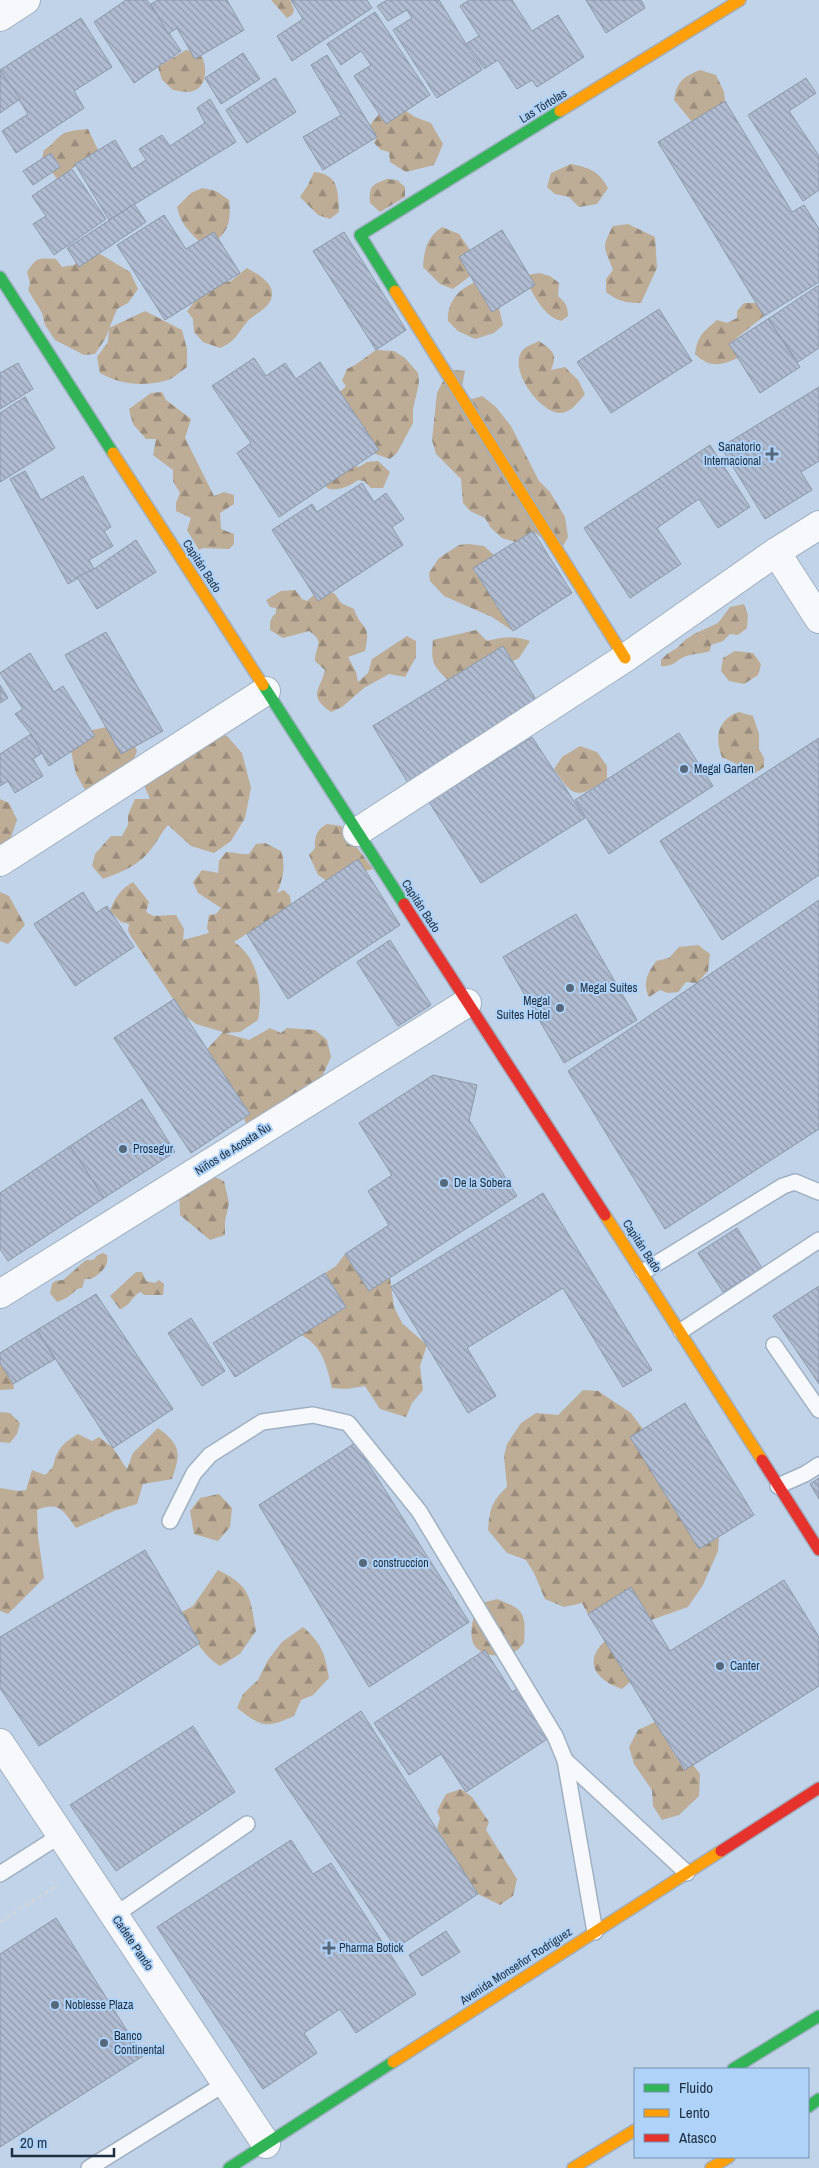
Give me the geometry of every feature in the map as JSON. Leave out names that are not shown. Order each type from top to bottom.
[{"type":"main road","name":"Las Tórtolas","points":[[625,658],[360,235],[740,0]]},
{"type":"main road","name":"Capitán Bado","points":[[0,277],[467,1003],[682,1332],[819,1550]]},
{"type":"main road","name":"Avenida Monseñor Rodríguez","points":[[229,2168],[819,1788]]},
{"type":"main road","points":[[735,2068],[819,2016]]},
{"type":"main road","points":[[573,2168],[634,2131]]},
{"type":"main road","points":[[711,2168],[727,2158]]},
{"type":"street","points":[[0,17],[26,0]]},
{"type":"street","points":[[357,832],[625,658],[776,552],[819,525]]},
{"type":"street","points":[[776,552],[819,619]]},
{"type":"street","points":[[0,862],[266,691]]},
{"type":"street","name":"Niños de Acosta Ñu","points":[[0,1294],[467,1003]]},
{"type":"street","name":"Cadete Pando","points":[[0,1742],[266,2144]]},
{"type":"lane","points":[[643,1272],[783,1186],[794,1182],[819,1192]]},
{"type":"lane","points":[[682,1332],[819,1240]]},
{"type":"lane","points":[[774,1345],[819,1410]]},
{"type":"lane","points":[[170,1521],[194,1473],[210,1455],[262,1422],[313,1415],[348,1423],[419,1511],[555,1736],[565,1760],[595,1932]]},
{"type":"lane","points":[[778,1486],[805,1474],[819,1464]]},
{"type":"lane","points":[[565,1760],[687,1873]]},
{"type":"lane","points":[[115,1915],[247,1824]]},
{"type":"lane","points":[[0,1874],[61,1835]]},
{"type":"lane","points":[[90,2168],[226,2083]]},
{"type":"path","points":[[0,1922],[83,1868]]},
{"type":"green space","points":[[271,0],[290,0],[294,10],[292,15],[287,18]]},
{"type":"green space","points":[[186,50],[191,51],[195,59],[201,56],[205,65],[204,81],[198,89],[193,91],[173,90],[162,80],[158,67]]},
{"type":"green space","points":[[700,70],[716,75],[724,92],[725,101],[692,122],[674,100],[677,88],[682,80]]},
{"type":"green space","points":[[406,111],[415,117],[431,123],[443,144],[434,165],[406,172],[390,162],[389,152],[381,150],[374,143],[377,137],[370,125],[379,114],[386,124]]},
{"type":"green space","points":[[88,129],[98,150],[57,179],[52,172],[60,167],[51,153],[42,159],[44,150],[63,134]]},
{"type":"green space","points":[[571,164],[593,171],[605,182],[608,188],[597,204],[579,207],[569,197],[555,194],[547,187],[551,173]]},
{"type":"green space","points":[[314,172],[328,176],[336,185],[339,212],[330,219],[318,215],[300,197]]},
{"type":"green space","points":[[387,179],[397,180],[405,187],[405,197],[380,212],[370,203],[370,192],[375,184]]},
{"type":"green space","points":[[202,188],[216,191],[229,200],[229,221],[225,231],[218,239],[214,232],[199,241],[185,226],[178,212],[177,207],[191,193]]},
{"type":"green space","points":[[628,224],[655,237],[657,268],[641,303],[622,301],[606,292],[606,279],[613,270],[605,248],[606,240],[613,226]]},
{"type":"green space","points":[[442,227],[459,234],[470,250],[459,257],[470,276],[453,289],[440,284],[423,267],[427,244]]},
{"type":"green space","points":[[89,251],[102,255],[130,272],[138,289],[128,303],[117,309],[105,339],[95,354],[84,355],[55,340],[45,325],[42,313],[28,290],[30,283],[27,272],[36,261],[42,259],[56,259],[62,267],[74,265]]},
{"type":"green space","points":[[247,268],[270,286],[272,297],[269,303],[250,319],[234,339],[226,345],[220,348],[203,342],[194,332],[193,319],[187,311],[207,286],[231,281]]},
{"type":"green space","points":[[539,273],[550,276],[559,283],[558,296],[566,304],[568,313],[568,316],[561,321],[546,312],[530,288],[535,285],[528,275]]},
{"type":"green space","points":[[474,283],[492,311],[499,308],[503,325],[494,333],[475,339],[458,331],[448,321],[449,308],[458,293]]},
{"type":"green space","points":[[744,303],[756,303],[764,316],[729,344],[738,358],[720,364],[710,364],[700,359],[695,354],[698,342],[705,331],[717,320],[727,323],[737,318],[737,311]]},
{"type":"green space","points":[[145,311],[182,330],[187,349],[187,367],[170,379],[150,384],[133,384],[116,380],[100,373],[97,357],[108,342],[109,328]]},
{"type":"green space","points":[[539,341],[553,353],[554,360],[551,370],[565,367],[578,380],[585,394],[569,411],[561,413],[544,406],[529,390],[523,379],[519,369],[519,359],[522,351]]},
{"type":"green space","points":[[376,350],[394,351],[405,358],[418,373],[419,383],[413,409],[413,423],[397,453],[390,459],[373,453],[379,450],[340,392],[346,386],[342,381],[347,369]]},
{"type":"green space","points":[[443,369],[465,371],[459,403],[482,396],[495,406],[511,426],[539,481],[550,492],[565,517],[568,537],[560,552],[533,531],[515,542],[502,538],[491,528],[485,518],[470,511],[463,503],[461,479],[436,454],[432,440],[437,393],[445,377]]},
{"type":"green space","points":[[162,392],[166,400],[191,419],[185,438],[214,496],[224,492],[234,495],[234,504],[220,513],[221,529],[234,534],[234,544],[229,549],[203,548],[199,550],[187,530],[191,518],[176,511],[176,503],[180,493],[173,481],[173,470],[153,455],[156,439],[146,439],[133,424],[129,409],[151,393]]},
{"type":"green space","points":[[378,461],[390,472],[383,488],[371,488],[364,481],[358,480],[343,488],[327,488],[326,485],[355,466],[359,467],[367,462]]},
{"type":"green space","points":[[459,545],[484,546],[494,555],[473,569],[513,631],[492,617],[444,596],[430,581],[429,573],[439,558]]},
{"type":"green space","points":[[295,590],[302,599],[307,601],[314,595],[318,601],[331,592],[335,594],[341,603],[354,609],[365,627],[367,635],[365,651],[348,657],[356,672],[358,682],[368,673],[372,659],[407,636],[416,641],[416,657],[405,677],[389,674],[364,688],[342,707],[331,712],[317,697],[318,688],[325,670],[315,661],[318,644],[317,638],[309,631],[283,638],[270,630],[276,608],[270,607],[266,600],[281,591]]},
{"type":"green space","points":[[744,604],[748,615],[747,628],[738,635],[730,634],[723,641],[711,645],[710,651],[686,656],[669,665],[661,666],[661,660],[685,640],[718,623],[730,607]]},
{"type":"green space","points":[[476,630],[487,641],[508,637],[530,641],[519,658],[513,661],[503,646],[448,680],[434,663],[432,653],[433,640]]},
{"type":"green space","points":[[735,651],[753,653],[761,664],[758,675],[744,684],[729,681],[721,671],[723,658]]},
{"type":"green space","points":[[739,712],[753,716],[759,734],[759,749],[764,758],[764,767],[755,773],[722,757],[718,743],[722,724],[726,719]]},
{"type":"green space","points":[[111,726],[129,734],[137,751],[129,771],[87,793],[76,774],[71,751],[88,731]]},
{"type":"green space","points":[[208,728],[227,736],[242,753],[251,788],[245,818],[231,841],[214,853],[191,846],[168,825],[143,859],[103,879],[92,866],[95,854],[111,836],[122,836],[128,825],[128,815],[135,799],[150,799],[144,785]]},
{"type":"green space","points":[[580,746],[597,752],[607,766],[607,779],[589,790],[577,793],[567,786],[554,769],[562,757]]},
{"type":"green space","points":[[0,799],[9,803],[17,820],[10,840],[0,849]]},
{"type":"green space","points":[[327,824],[341,826],[373,869],[327,881],[318,875],[309,855],[315,848],[317,834]]},
{"type":"green space","points":[[265,843],[281,851],[283,872],[277,893],[284,890],[290,896],[291,905],[234,942],[249,957],[254,966],[260,998],[258,1020],[240,1032],[225,1033],[249,1040],[270,1028],[281,1033],[287,1028],[315,1030],[327,1040],[331,1057],[315,1092],[247,1125],[244,1119],[250,1114],[207,1049],[223,1032],[196,1024],[184,1015],[132,938],[128,931],[129,924],[121,922],[110,911],[119,894],[133,882],[149,902],[146,912],[153,916],[176,915],[184,929],[183,940],[209,933],[207,928],[209,915],[216,914],[221,908],[198,893],[193,882],[202,870],[218,873],[219,861],[226,852],[249,854],[256,844]]},
{"type":"green space","points":[[0,892],[9,896],[25,925],[8,944],[0,941]]},
{"type":"green space","points":[[698,945],[710,954],[708,971],[697,983],[686,982],[678,992],[668,993],[660,990],[649,997],[646,982],[648,974],[656,961],[669,958],[679,947]]},
{"type":"green space","points":[[198,1170],[224,1181],[229,1203],[225,1221],[225,1235],[210,1240],[180,1215],[179,1182]]},
{"type":"green space","points":[[103,1253],[107,1255],[107,1263],[101,1272],[91,1279],[85,1279],[82,1288],[77,1289],[68,1297],[57,1302],[50,1293],[52,1284],[55,1281],[63,1280],[86,1260],[93,1260]]},
{"type":"green space","points":[[345,1254],[369,1291],[390,1278],[394,1307],[402,1323],[427,1345],[420,1366],[423,1390],[412,1403],[406,1417],[380,1409],[365,1386],[346,1389],[332,1388],[326,1364],[319,1350],[301,1335],[346,1307],[325,1273],[336,1266]]},
{"type":"green space","points":[[136,1272],[142,1272],[146,1281],[155,1283],[159,1280],[164,1284],[163,1295],[144,1295],[141,1292],[120,1309],[110,1296]]},
{"type":"green space","points":[[0,1357],[11,1367],[14,1389],[0,1390]]},
{"type":"green space","points":[[583,1390],[598,1391],[631,1413],[643,1429],[631,1437],[699,1549],[719,1537],[718,1551],[703,1585],[688,1607],[651,1620],[588,1614],[582,1603],[564,1607],[545,1599],[526,1560],[507,1553],[488,1530],[492,1506],[507,1487],[504,1456],[507,1444],[521,1423],[536,1413],[558,1415]]},
{"type":"green space","points":[[0,1412],[10,1413],[20,1423],[17,1434],[10,1443],[0,1442]]},
{"type":"green space","points":[[158,1428],[171,1439],[177,1450],[177,1462],[172,1479],[143,1484],[137,1504],[114,1511],[76,1528],[64,1512],[56,1507],[45,1507],[37,1510],[38,1536],[44,1578],[8,1614],[0,1611],[0,1488],[18,1491],[26,1490],[32,1470],[45,1475],[53,1466],[61,1448],[68,1440],[78,1434],[92,1441],[99,1437],[113,1448],[127,1469],[133,1453]]},
{"type":"green space","points":[[219,1494],[232,1508],[230,1527],[218,1541],[194,1534],[190,1511],[200,1498]]},
{"type":"green space","points":[[218,1570],[243,1587],[250,1601],[256,1631],[240,1654],[220,1666],[201,1649],[182,1612],[193,1606]]},
{"type":"green space","points":[[497,1599],[513,1606],[522,1614],[524,1619],[524,1643],[510,1654],[490,1655],[484,1653],[478,1650],[472,1639],[472,1626],[478,1604]]},
{"type":"green space","points":[[303,1627],[319,1644],[326,1662],[329,1678],[313,1695],[301,1700],[294,1716],[270,1724],[264,1724],[252,1719],[237,1708],[243,1694],[258,1680],[268,1660],[282,1642]]},
{"type":"green space","points":[[605,1641],[630,1682],[622,1689],[606,1681],[596,1670],[594,1656]]},
{"type":"green space","points":[[655,1722],[684,1770],[693,1765],[700,1774],[699,1796],[679,1815],[662,1820],[653,1806],[652,1790],[634,1764],[629,1747],[638,1730]]},
{"type":"green space","points":[[461,1789],[472,1797],[489,1822],[486,1830],[517,1879],[513,1896],[500,1905],[478,1894],[437,1829],[440,1818],[437,1811],[446,1794]]},
{"type":"building","points":[[126,0],[147,0],[181,51],[134,83],[94,22]]},
{"type":"building","points":[[158,0],[227,0],[244,30],[195,59],[177,28],[168,34],[151,4]]},
{"type":"building","points":[[291,0],[367,0],[372,8],[292,61],[277,36],[303,19]]},
{"type":"building","points":[[387,0],[439,0],[482,70],[437,98],[393,30],[412,18],[407,10],[388,21],[377,6]]},
{"type":"building","points":[[469,0],[512,0],[532,31],[558,15],[584,57],[537,87],[532,80],[517,89],[498,60],[484,69],[467,43],[479,36],[460,6]]},
{"type":"building","points":[[586,0],[641,0],[645,8],[606,33]]},
{"type":"building","points":[[375,12],[430,95],[386,124],[354,76],[371,65],[361,51],[341,65],[327,44]]},
{"type":"building","points":[[81,18],[112,67],[74,91],[84,108],[16,153],[2,131],[28,114],[0,70]]},
{"type":"building","points":[[243,53],[260,79],[221,104],[205,78]]},
{"type":"building","points":[[327,55],[377,137],[323,170],[303,137],[341,115],[311,65]]},
{"type":"building","points":[[0,70],[20,99],[0,113]]},
{"type":"building","points":[[275,78],[296,112],[247,143],[226,110]]},
{"type":"building","points":[[806,78],[816,93],[789,111],[819,156],[819,190],[803,201],[748,115]]},
{"type":"building","points":[[210,99],[236,142],[109,220],[75,164],[115,140],[132,169],[146,160],[139,149],[162,135],[170,146],[205,123],[197,108]]},
{"type":"building","points":[[725,101],[792,212],[804,205],[819,229],[819,282],[764,316],[658,142]]},
{"type":"building","points":[[51,153],[60,167],[33,185],[23,171]]},
{"type":"building","points":[[72,169],[106,219],[54,255],[33,224],[46,216],[32,196]]},
{"type":"building","points":[[134,204],[146,222],[79,267],[67,248]]},
{"type":"building","points":[[164,215],[186,249],[214,232],[240,273],[165,320],[117,245]]},
{"type":"building","points":[[502,230],[535,285],[492,312],[459,257]]},
{"type":"building","points":[[344,232],[406,330],[376,350],[313,251]]},
{"type":"building","points":[[819,285],[819,348],[798,362],[768,319]]},
{"type":"building","points":[[659,309],[692,361],[611,413],[577,362]]},
{"type":"building","points":[[768,319],[800,367],[760,393],[729,344]]},
{"type":"building","points":[[254,358],[266,376],[285,363],[296,379],[320,362],[379,450],[279,517],[237,453],[251,443],[212,386]]},
{"type":"building","points":[[18,363],[33,389],[0,409],[0,373]]},
{"type":"building","name":"Sanatorio Internacional","points":[[819,387],[819,461],[801,472],[812,490],[765,519],[721,447]]},
{"type":"building","points":[[25,397],[55,448],[0,482],[0,413]]},
{"type":"building","points":[[710,445],[750,507],[718,528],[699,499],[657,528],[681,564],[630,598],[584,528]]},
{"type":"building","points":[[25,471],[41,500],[83,476],[111,527],[104,531],[113,546],[89,560],[94,569],[68,584],[10,479]]},
{"type":"building","points":[[362,483],[374,502],[386,493],[404,519],[392,527],[403,545],[318,601],[272,530],[312,504],[317,512]]},
{"type":"building","points":[[533,531],[572,593],[513,631],[473,568]]},
{"type":"building","points":[[136,540],[156,572],[97,609],[77,577],[94,569]]},
{"type":"building","points":[[106,632],[163,731],[121,754],[65,655]]},
{"type":"building","points":[[503,646],[540,706],[410,786],[373,726]]},
{"type":"building","points":[[30,653],[54,692],[63,686],[95,736],[49,766],[31,734],[15,714],[23,709],[0,673]]},
{"type":"building","points":[[0,685],[8,698],[0,703]]},
{"type":"building","points":[[679,733],[713,786],[609,854],[575,800]]},
{"type":"building","points":[[31,734],[42,753],[33,759],[43,776],[15,793],[8,781],[0,786],[0,754]]},
{"type":"building","points":[[532,737],[585,818],[481,883],[429,802]]},
{"type":"building","points":[[819,738],[819,875],[722,940],[660,841]]},
{"type":"building","points":[[358,859],[400,925],[288,999],[247,934]]},
{"type":"building","points":[[83,892],[96,913],[107,906],[134,947],[75,986],[34,924]]},
{"type":"building","points":[[819,900],[819,1129],[665,1229],[568,1071]]},
{"type":"building","name":"Megal Suites","points":[[576,914],[637,1020],[564,1063],[503,957]]},
{"type":"building","points":[[390,940],[431,1005],[398,1026],[357,962]]},
{"type":"building","points":[[174,999],[250,1114],[191,1153],[114,1038]]},
{"type":"building","name":"De la Sobera","points":[[433,1075],[477,1085],[469,1120],[517,1196],[369,1291],[345,1254],[389,1225],[368,1191],[392,1175],[359,1123]]},
{"type":"building","name":"Prosegur","points":[[142,1099],[175,1152],[104,1198],[70,1146]]},
{"type":"building","points":[[70,1146],[104,1198],[8,1261],[0,1249],[0,1193]]},
{"type":"building","points":[[543,1193],[652,1370],[623,1387],[563,1288],[467,1348],[496,1396],[468,1413],[391,1287]]},
{"type":"building","points":[[737,1228],[762,1268],[723,1292],[698,1253]]},
{"type":"building","points":[[325,1273],[346,1307],[235,1377],[213,1343]]},
{"type":"building","points":[[819,1286],[819,1384],[773,1316]]},
{"type":"building","points":[[96,1294],[173,1409],[113,1448],[37,1330]]},
{"type":"building","points":[[191,1318],[225,1371],[202,1386],[168,1333]]},
{"type":"building","points":[[37,1330],[55,1359],[13,1384],[0,1363],[0,1353]]},
{"type":"building","points":[[685,1403],[754,1515],[699,1549],[630,1437]]},
{"type":"building","name":"construccion","points":[[355,1443],[469,1622],[369,1687],[259,1505]]},
{"type":"building","points":[[819,1478],[819,1499],[810,1484]]},
{"type":"building","points":[[145,1550],[200,1643],[39,1746],[0,1688],[0,1637]]},
{"type":"building","name":"Canter","points":[[784,1580],[819,1637],[819,1686],[685,1770],[588,1614],[631,1587],[670,1651]]},
{"type":"building","points":[[485,1650],[512,1692],[520,1687],[552,1736],[466,1792],[441,1754],[409,1775],[374,1723]]},
{"type":"building","points":[[361,1711],[478,1894],[396,1948],[275,1769]]},
{"type":"building","points":[[193,1726],[235,1792],[116,1871],[70,1805]]},
{"type":"building","points":[[291,1840],[313,1874],[331,1863],[416,1994],[356,2033],[340,2009],[304,2033],[317,2053],[263,2089],[157,1927]]},
{"type":"building","name":"Noblesse Plaza","points":[[56,1918],[143,2056],[0,2147],[0,1954]]},
{"type":"building","points":[[446,1931],[460,1952],[422,1976],[409,1955]]},
{"type":"traffic: fast","points":[[395,291],[360,235],[560,111]]},
{"type":"traffic: fast","points":[[0,277],[113,453]]},
{"type":"traffic: fast","points":[[263,685],[404,904]]},
{"type":"traffic: fast","points":[[735,2068],[819,2016]]},
{"type":"traffic: fast","points":[[229,2168],[393,2062]]},
{"type":"traffic: fast","points":[[809,2106],[819,2099]]},
{"type":"traffic: slow","points":[[560,111],[740,0]]},
{"type":"traffic: slow","points":[[395,291],[625,658]]},
{"type":"traffic: slow","points":[[113,453],[263,685]]},
{"type":"traffic: slow","points":[[605,1215],[762,1460]]},
{"type":"traffic: slow","points":[[393,2062],[721,1851]]},
{"type":"traffic: slow","points":[[573,2168],[634,2131]]},
{"type":"traffic: slow","points":[[711,2168],[727,2158]]},
{"type":"traffic: jam","points":[[404,904],[605,1215]]},
{"type":"traffic: jam","points":[[762,1460],[819,1550]]},
{"type":"traffic: jam","points":[[721,1851],[819,1788]]},
{"type":"place","name":"Sanatorio Internacional","points":[[772,454]]},
{"type":"place","name":"Megal Garten","points":[[684,769]]},
{"type":"place","name":"Megal Suites","points":[[570,988]]},
{"type":"place","name":"Megal Suites Hotel","points":[[560,1008]]},
{"type":"place","name":"Prosegur","points":[[123,1149]]},
{"type":"place","name":"De la Sobera","points":[[444,1183]]},
{"type":"place","name":"construccion","points":[[363,1563]]},
{"type":"place","name":"Canter","points":[[720,1666]]},
{"type":"place","name":"Pharma Botick","points":[[329,1948]]},
{"type":"place","name":"Noblesse Plaza","points":[[55,2005]]},
{"type":"place","name":"Banco Continental","points":[[104,2043]]}]
